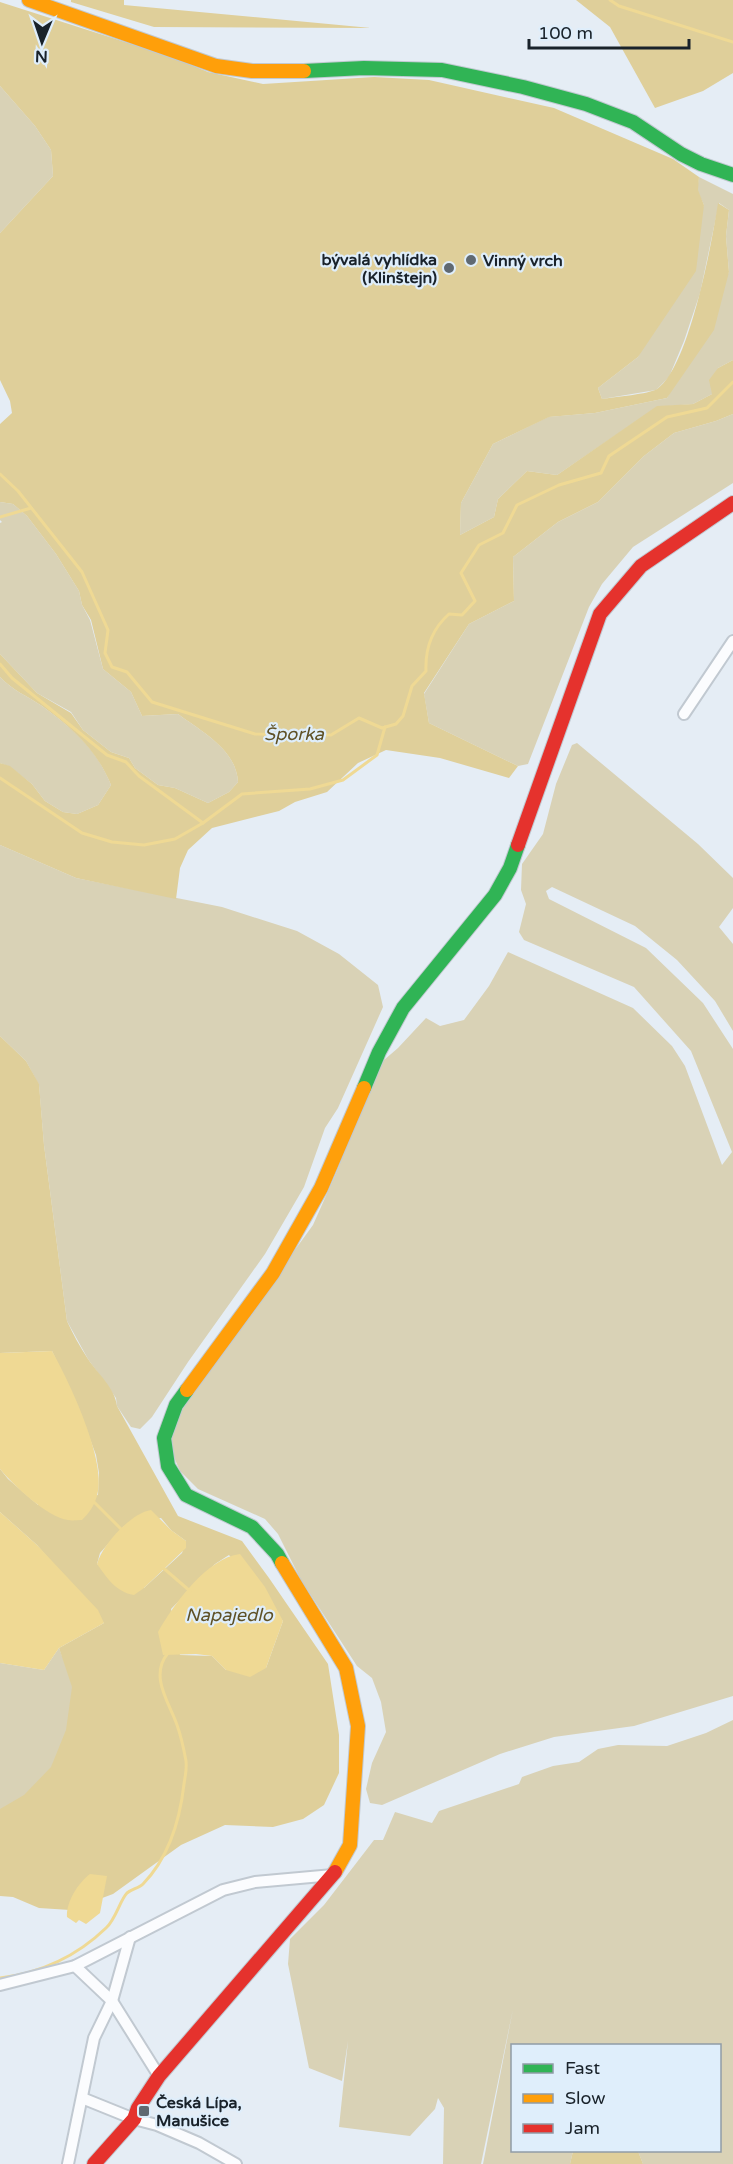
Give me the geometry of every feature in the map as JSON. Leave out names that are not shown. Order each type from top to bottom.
[{"type":"street","points":[[29,0],[216,66],[252,71],[294,72],[364,68],[442,70],[523,87],[586,104],[633,122],[681,154],[733,175]]},
{"type":"street","points":[[93,2164],[134,2119],[159,2076],[333,1875],[350,1845],[358,1726],[346,1668],[277,1554],[252,1527],[186,1495],[168,1466],[164,1438],[176,1405],[273,1273],[321,1188],[379,1052],[403,1008],[495,895],[510,868],[600,614],[641,566],[733,503]]},
{"type":"street","points":[[684,714],[733,641]]},
{"type":"street","points":[[0,1984],[75,1966],[223,1890],[255,1882],[333,1875]]},
{"type":"street","points":[[68,2164],[94,2038],[112,2001],[130,1937]]},
{"type":"street","points":[[75,1966],[112,2001],[159,2076]]},
{"type":"street","points":[[82,2098],[199,2143],[233,2163]]},
{"type":"shaded area","points":[[71,0],[124,0],[124,5],[371,28],[154,27],[71,2]]},
{"type":"shaded area","points":[[576,0],[733,0],[733,73],[703,91],[655,108],[610,27]]},
{"type":"shaded area","points":[[0,2],[172,57],[208,72],[263,84],[374,77],[429,80],[554,108],[673,159],[699,177],[698,190],[704,205],[696,271],[638,357],[598,388],[602,399],[653,391],[669,377],[689,331],[697,303],[718,203],[729,210],[726,236],[729,272],[714,330],[667,398],[595,413],[549,417],[493,444],[461,503],[460,535],[494,517],[498,499],[527,471],[557,475],[657,406],[693,404],[712,394],[709,380],[718,368],[733,360],[733,414],[674,433],[644,456],[598,502],[558,522],[513,557],[514,601],[469,624],[424,693],[429,723],[518,766],[509,778],[440,758],[386,750],[358,763],[327,792],[295,802],[279,811],[212,828],[188,850],[180,868],[176,899],[76,878],[0,845],[0,763],[10,766],[32,784],[45,801],[63,812],[77,814],[98,805],[111,785],[91,750],[74,732],[0,677],[0,654],[37,693],[71,713],[83,730],[111,752],[129,758],[135,768],[158,785],[175,788],[208,803],[229,792],[238,782],[236,770],[224,751],[216,742],[178,714],[142,716],[131,692],[103,669],[91,620],[82,605],[79,591],[56,554],[27,516],[13,504],[0,502],[0,424],[12,413],[10,401],[0,380],[0,233],[53,176],[51,150],[35,126],[0,86]]},
{"type":"shaded area","points":[[0,86],[35,126],[51,150],[53,176],[0,233]]},
{"type":"shaded area","points":[[699,177],[733,194],[733,360],[718,368],[712,394],[693,404],[657,407],[557,475],[527,471],[498,499],[494,517],[460,535],[461,503],[493,444],[548,417],[595,413],[667,398],[729,272],[726,236],[729,210],[719,203],[700,293],[669,377],[656,390],[602,399],[598,388],[638,357],[704,205],[697,190]]},
{"type":"shaded area","points":[[733,414],[733,483],[633,547],[602,584],[589,607],[528,764],[518,766],[429,723],[424,694],[469,624],[514,601],[513,557],[558,522],[598,502],[644,456],[674,433]]},
{"type":"shaded area","points":[[0,502],[13,504],[27,516],[56,554],[79,591],[82,605],[90,620],[103,669],[131,692],[142,716],[178,714],[216,742],[236,770],[238,782],[229,792],[208,803],[175,788],[158,785],[135,768],[129,758],[111,752],[83,730],[71,712],[37,693],[0,654],[0,523],[2,522]]},
{"type":"shaded area","points":[[0,677],[64,723],[91,750],[111,785],[98,805],[77,814],[63,812],[45,801],[32,784],[10,767],[0,763]]},
{"type":"shaded area","points":[[577,743],[698,844],[733,878],[733,908],[719,927],[733,944],[733,1031],[715,1001],[677,960],[635,926],[552,887],[546,891],[549,899],[646,948],[703,1003],[733,1049],[733,1696],[634,1726],[554,1737],[500,1754],[382,1805],[370,1803],[366,1789],[372,1763],[386,1732],[381,1702],[372,1678],[357,1666],[301,1580],[278,1534],[265,1519],[198,1489],[180,1471],[171,1450],[171,1434],[181,1407],[313,1225],[366,1097],[384,1060],[426,1018],[440,1026],[464,1020],[489,986],[508,952],[633,1008],[672,1046],[685,1066],[722,1165],[732,1152],[691,1051],[634,987],[524,940],[519,932],[526,904],[521,890],[522,864],[543,834],[556,784],[572,745]]},
{"type":"shaded area","points":[[0,845],[76,878],[222,907],[297,931],[339,954],[378,985],[383,1007],[338,1108],[325,1128],[304,1187],[265,1254],[152,1417],[140,1429],[131,1427],[117,1406],[116,1398],[88,1359],[67,1321],[44,1145],[39,1085],[26,1061],[0,1036]]},
{"type":"shaded area","points":[[0,1036],[26,1061],[39,1084],[44,1145],[69,1326],[88,1359],[113,1393],[117,1406],[178,1516],[242,1541],[328,1664],[339,1735],[339,1773],[324,1805],[303,1819],[273,1827],[225,1825],[181,1845],[113,1894],[70,1910],[39,1908],[13,1897],[0,1896],[0,1809],[24,1795],[51,1767],[66,1730],[72,1687],[59,1648],[104,1623],[37,1545],[0,1512],[0,1469],[38,1505],[98,1495],[99,1473],[96,1455],[76,1402],[52,1351],[0,1353]],"holes":[[[161,1518],[171,1530],[186,1541],[182,1553],[144,1588],[97,1564],[100,1553],[124,1526]],[[229,1555],[283,1621],[266,1668],[226,1670],[212,1656],[180,1655],[171,1609],[215,1564]]]},
{"type":"shaded area","points":[[59,1648],[62,1656],[153,1661],[0,1859],[0,1663],[44,1670]]},
{"type":"shaded area","points":[[733,1720],[733,2164],[643,2164],[638,2152],[721,2152],[721,2044],[511,2044],[511,2152],[573,2152],[570,2164],[483,2164],[513,2009],[481,2164],[443,2164],[444,2108],[438,2098],[435,2109],[410,2136],[339,2127],[348,2041],[342,2081],[309,2068],[288,1964],[290,1939],[324,1905],[374,1840],[383,1840],[395,1812],[432,1823],[439,1811],[519,1784],[522,1777],[553,1766],[579,1762],[598,1749],[618,1745],[667,1746],[706,1733]]},
{"type":"shaded area","points":[[573,2152],[638,2152],[643,2164],[570,2164]]},
{"type":"water","points":[[52,1351],[77,1401],[97,1464],[99,1482],[97,1496],[91,1509],[82,1520],[60,1518],[41,1507],[0,1469],[0,1353]]},
{"type":"water","points":[[151,1510],[186,1541],[186,1548],[134,1595],[117,1588],[97,1564],[111,1539],[126,1523],[143,1512]]},
{"type":"water","points":[[0,1512],[37,1545],[98,1610],[104,1623],[59,1648],[44,1670],[0,1663]]},
{"type":"water","name":"Napajedlo","points":[[240,1554],[265,1587],[283,1621],[266,1668],[250,1677],[226,1670],[212,1656],[163,1655],[158,1632],[182,1596],[216,1564],[228,1557]]},
{"type":"water","points":[[90,1874],[107,1876],[100,1913],[86,1924],[79,1920],[76,1923],[67,1917],[68,1905],[77,1888]]},
{"type":"waterway","points":[[610,0],[619,6],[733,42]]},
{"type":"waterway","name":"Šporka","points":[[0,474],[18,491],[82,572],[108,630],[105,653],[112,667],[127,672],[152,702],[255,734],[331,735],[359,718],[382,728],[396,724],[403,716],[412,686],[426,671],[428,646],[434,632],[449,614],[462,615],[475,601],[461,573],[479,545],[503,533],[517,505],[559,485],[601,473],[609,456],[667,417],[707,408],[733,382]]},
{"type":"waterway","points":[[0,517],[31,508]]},
{"type":"waterway","points":[[0,664],[12,678],[107,755],[126,762],[139,776],[203,823]]},
{"type":"waterway","points":[[0,778],[82,833],[112,842],[144,845],[175,839],[203,823],[242,794],[310,789],[343,780],[377,755],[385,727]]},
{"type":"waterway","points":[[92,1500],[123,1531]]},
{"type":"waterway","points":[[161,1566],[190,1591]]},
{"type":"waterway","points":[[0,1978],[15,1976],[57,1962],[83,1947],[109,1924],[127,1893],[141,1885],[160,1862],[172,1837],[180,1811],[186,1767],[180,1734],[160,1680],[160,1671],[168,1653]]},
{"type":"traffic: fast","points":[[304,71],[364,68],[442,70],[523,87],[586,104],[633,122],[681,154],[733,175]]},
{"type":"traffic: fast","points":[[364,1088],[379,1052],[403,1008],[495,895],[510,868],[518,845]]},
{"type":"traffic: fast","points":[[187,1390],[176,1405],[164,1438],[168,1466],[186,1495],[252,1527],[277,1554],[282,1563]]},
{"type":"traffic: slow","points":[[29,0],[216,66],[252,71],[304,71]]},
{"type":"traffic: slow","points":[[187,1390],[273,1273],[321,1188],[364,1088]]},
{"type":"traffic: slow","points":[[282,1563],[346,1668],[358,1726],[350,1845],[335,1872]]},
{"type":"traffic: jam","points":[[518,845],[600,614],[641,566],[733,503]]},
{"type":"traffic: jam","points":[[94,2164],[134,2119],[138,2108],[159,2076],[335,1872]]},
{"type":"place","name":"Vinný vrch","points":[[471,260]]},
{"type":"place","name":"bývalá vyhlídka (Klinštejn)","points":[[449,268]]},
{"type":"place","name":"Česká Lípa, Manušice","points":[[144,2111]]}]
